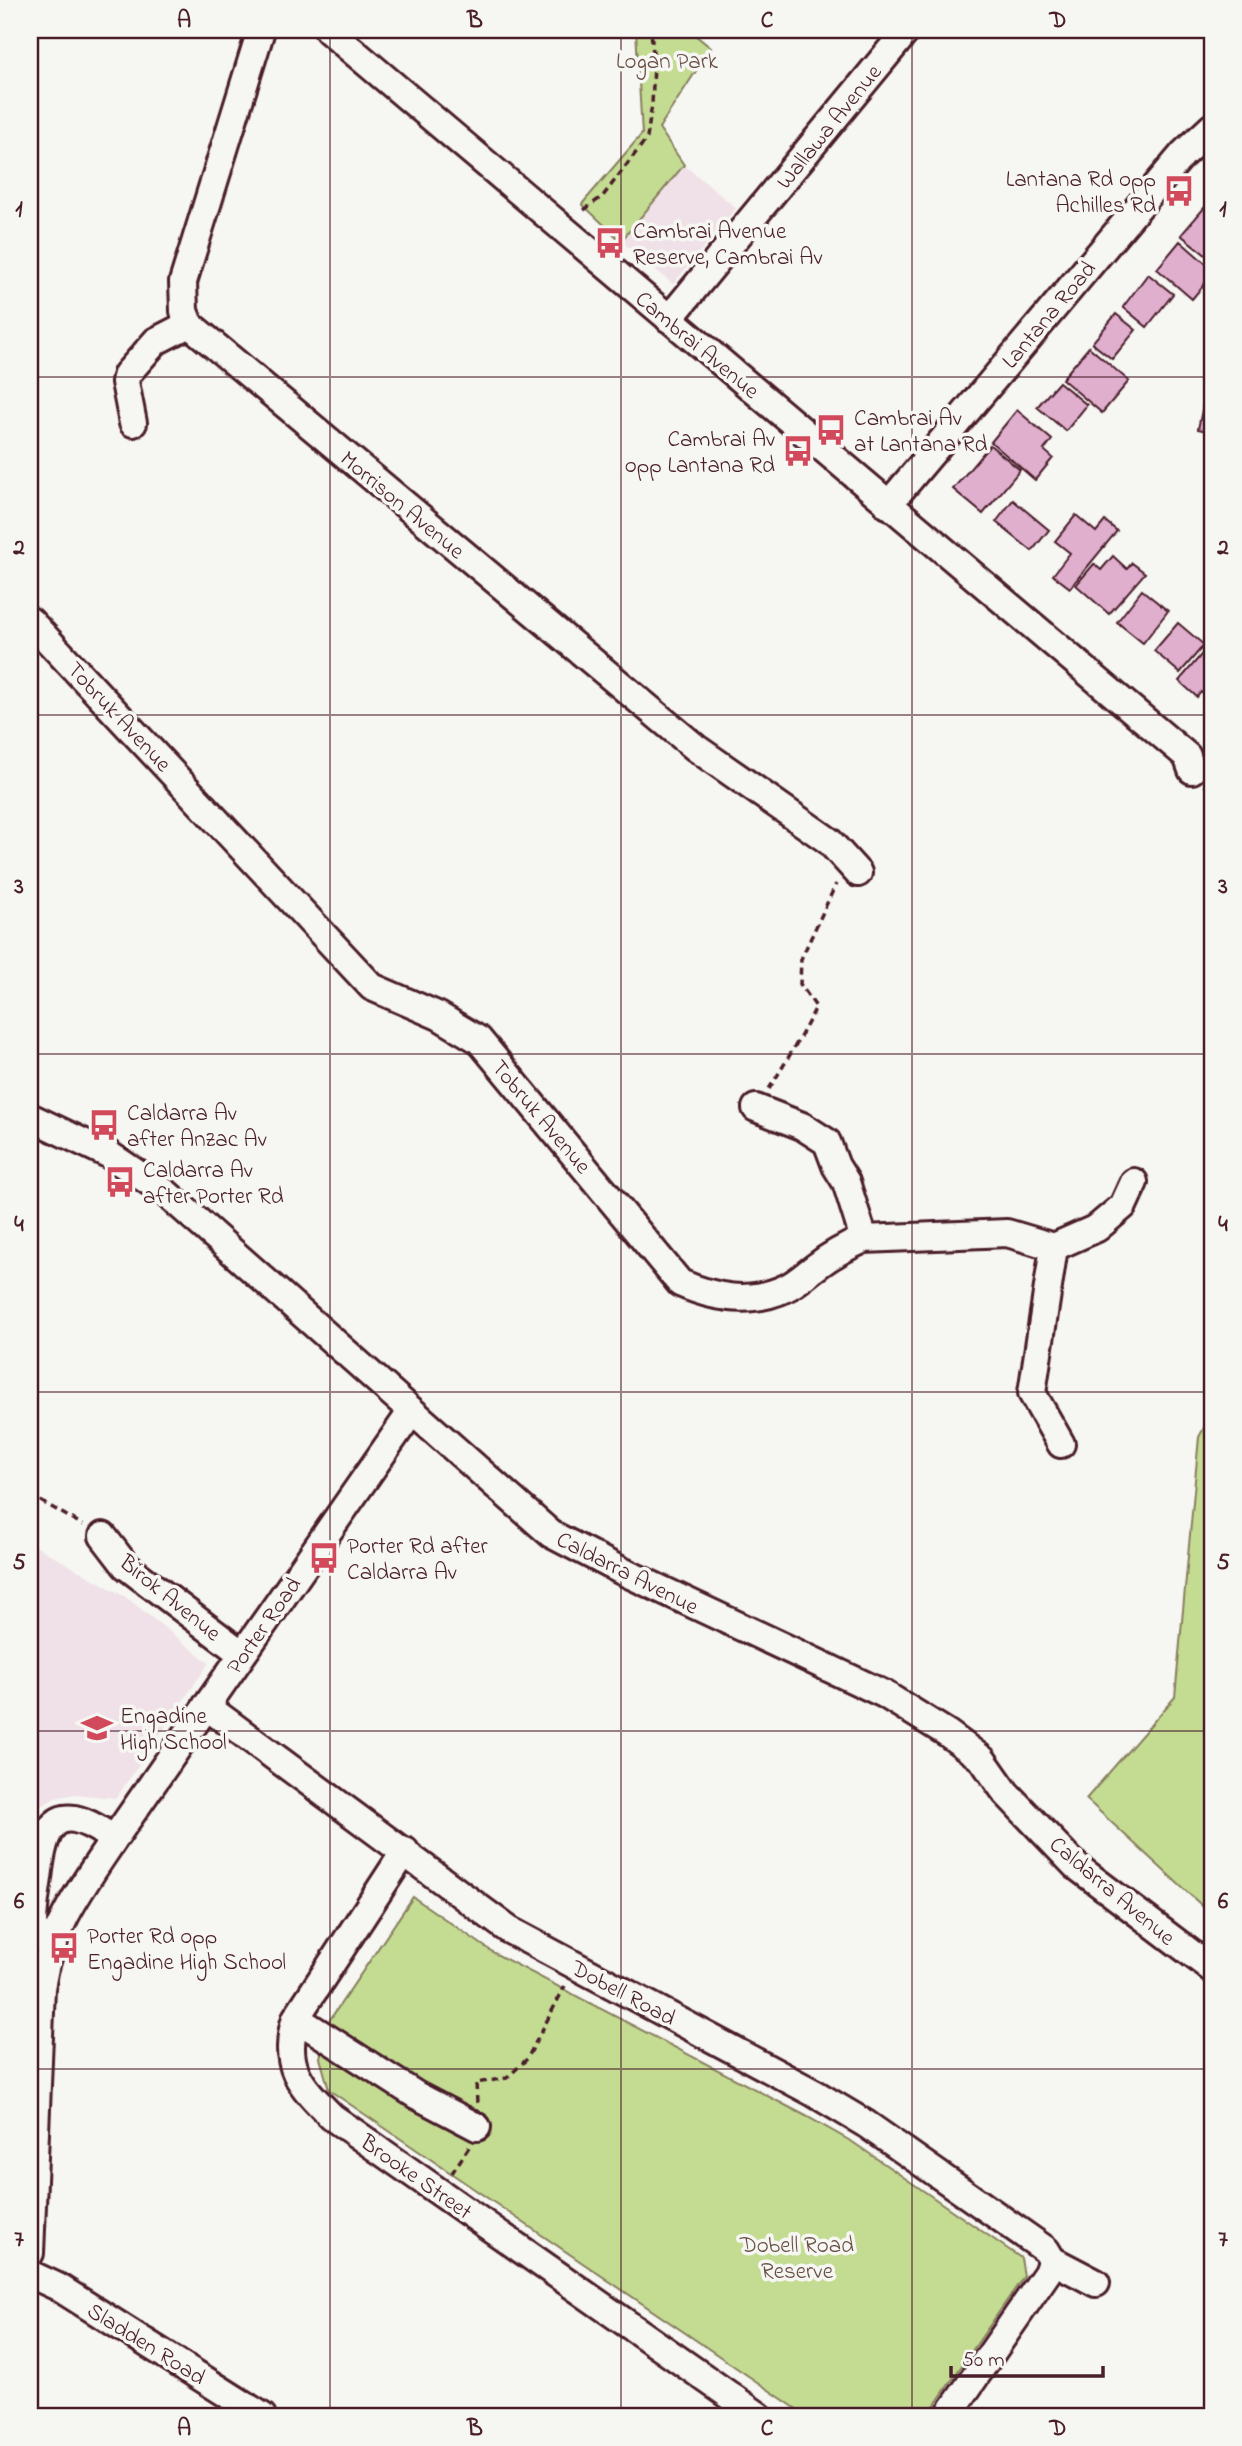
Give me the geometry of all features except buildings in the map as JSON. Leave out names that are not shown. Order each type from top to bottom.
[{"type":"street","points":[[133,423],[125,382],[127,374],[156,341],[189,324],[184,311],[183,282],[261,30]]},
{"type":"street","name":"Cambrai Avenue","points":[[328,30],[1187,756],[1192,769]]},
{"type":"street","name":"Wallawa Avenue","points":[[669,319],[907,30]]},
{"type":"street","name":"Lantana Road","points":[[888,505],[1183,154],[1212,127]]},
{"type":"street","name":"Morrison Avenue","points":[[189,324],[696,748],[829,841],[858,873]]},
{"type":"street","name":"Tobruk Avenue","points":[[30,621],[372,987],[439,1016],[479,1040],[680,1283],[703,1293],[729,1299],[755,1298],[786,1288],[820,1263],[864,1239],[1007,1233],[1054,1247]]},
{"type":"street","points":[[756,1108],[802,1126],[827,1142],[836,1166],[846,1182],[864,1239]]},
{"type":"street","name":"Caldarra Avenue","points":[[30,1117],[107,1154],[166,1194],[551,1534],[634,1577],[884,1694],[947,1733],[982,1759],[1006,1793],[1076,1866],[1212,1969]]},
{"type":"street","points":[[1061,1444],[1032,1393],[1054,1247],[1097,1228],[1123,1206],[1134,1182]]},
{"type":"street","name":"Porter Road","points":[[30,2253],[41,1988],[52,1946],[72,1904],[114,1839],[412,1411]]},
{"type":"street","name":"Birok Avenue","points":[[103,1536],[127,1566],[242,1654]]},
{"type":"street","name":"Dobell Road","points":[[206,1706],[509,1930],[814,2093],[866,2124],[1029,2236],[1046,2250],[1052,2260],[1096,2283]]},
{"type":"street","points":[[52,1946],[36,1933],[33,1924],[41,1855],[47,1833],[60,1821],[76,1819],[93,1825],[114,1839]]},
{"type":"street","name":"Brooke Street","points":[[405,1851],[296,2018],[291,2032],[291,2051],[294,2070],[303,2088],[332,2117],[759,2416]]},
{"type":"street","points":[[296,2018],[416,2095],[477,2127]]},
{"type":"street","points":[[948,2416],[1047,2273],[1052,2260]]},
{"type":"street","name":"Sladden Road","points":[[30,2274],[58,2287],[262,2416]]},
{"type":"path","points":[[584,211],[603,196],[647,138],[654,65],[650,30]]},
{"type":"path","points":[[756,1108],[800,1039],[816,1007],[800,984],[801,959],[816,924],[839,877],[858,873]]},
{"type":"path","points":[[30,1495],[103,1536]]},
{"type":"path","points":[[466,2152],[477,2127],[476,2084],[507,2078],[527,2059],[576,1966]]},
{"type":"shaded area","points":[[684,165],[736,208],[673,284],[621,241]]},
{"type":"shaded area","name":"Engadine High School","points":[[30,1543],[127,1598],[209,1663],[116,1798],[75,1794],[55,1798],[37,1808],[30,1818]]},
{"type":"green space","name":"Logan Park","points":[[636,30],[689,30],[711,48],[659,128],[684,165],[621,241],[582,204],[642,134]]},
{"type":"green space","points":[[1212,1413],[1212,1915],[1086,1799],[1175,1697],[1199,1437]]},
{"type":"green space","name":"Dobell Road Reserve","points":[[413,1897],[494,1953],[854,2143],[1021,2258],[1024,2276],[927,2416],[807,2416],[329,2090],[320,2058],[327,2024]]},
{"type":"place","name":"Lantana Rd opp Achilles Rd","points":[[1179,191]]},
{"type":"place","name":"Cambrai Avenue Reserve, Cambrai Av","points":[[610,243]]},
{"type":"place","name":"Cambrai Av at Lantana Rd","points":[[831,430]]},
{"type":"place","name":"Cambrai Av opp Lantana Rd","points":[[798,451]]},
{"type":"place","name":"Caldarra Av after Anzac Av","points":[[104,1125]]},
{"type":"place","name":"Caldarra Av after Porter Rd","points":[[120,1182]]},
{"type":"place","name":"Porter Rd after Caldarra Av","points":[[324,1558]]},
{"type":"place","name":"Engadine High School","points":[[97,1728]]},
{"type":"place","name":"Porter Rd opp Engadine High School","points":[[64,1948]]}]
